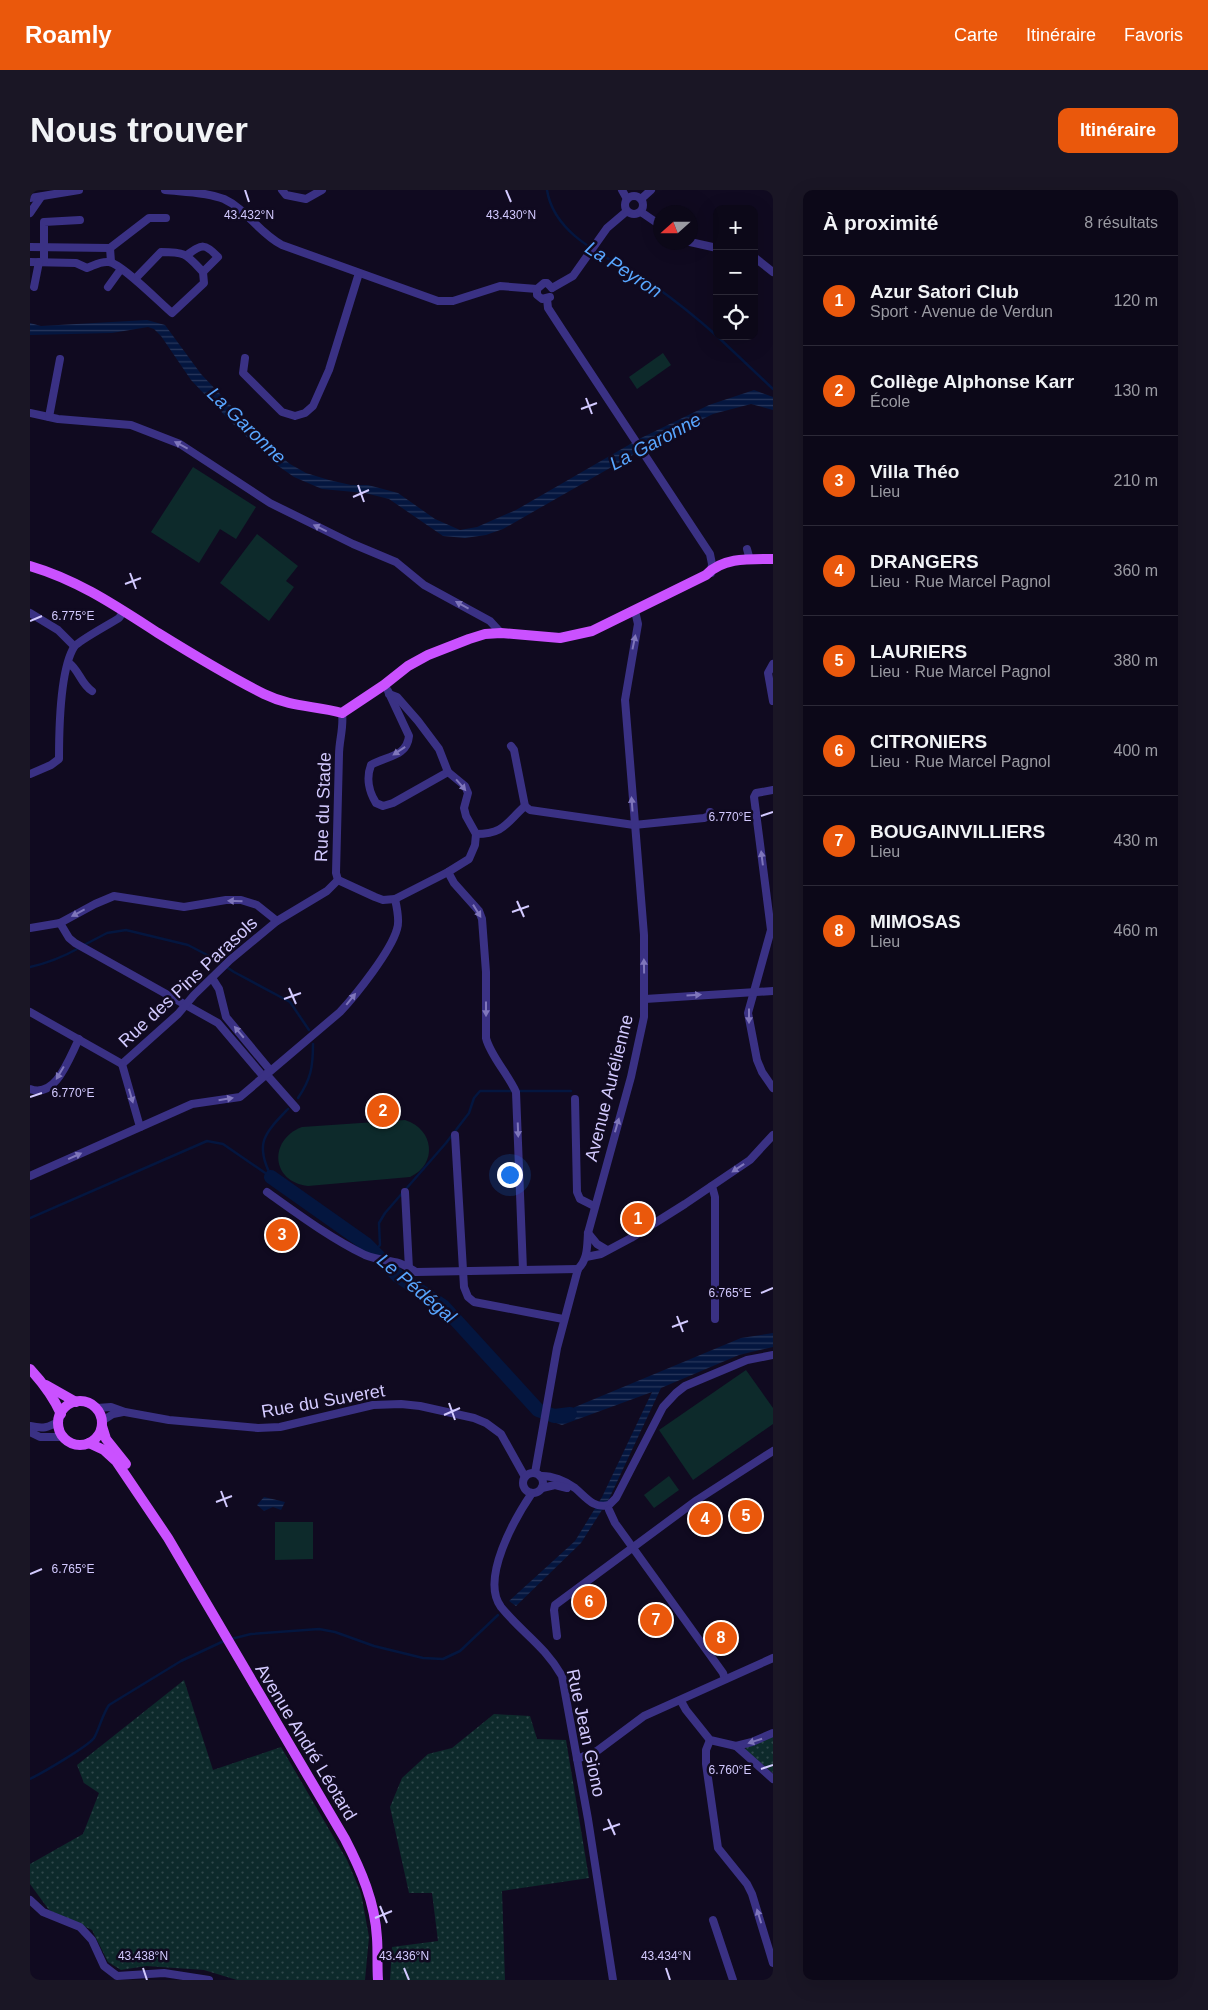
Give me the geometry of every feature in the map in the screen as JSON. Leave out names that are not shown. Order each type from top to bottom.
[{"type":"main road","points":[[709,573],[735,565],[746,557]]},
{"type":"main road","points":[[30,566],[91,590],[215,667],[264,694],[288,704],[329,709],[342,713],[387,690],[408,666],[428,655],[469,639],[485,634],[560,638],[578,635],[592,631],[635,611],[726,563],[746,557],[773,559]]},
{"type":"main road","points":[[30,1369],[44,1384],[55,1401],[60,1418],[59,1427],[64,1437],[75,1444],[88,1443],[98,1437],[102,1424],[96,1408],[87,1402],[76,1402],[67,1406],[60,1418]]},
{"type":"main road","points":[[44,1384],[76,1402]]},
{"type":"main road","name":"Avenue André Léotard","points":[[102,1424],[106,1439],[125,1462],[165,1529],[168,1538]]},
{"type":"main road","name":"Avenue André Léotard","points":[[88,1443],[104,1450],[116,1461],[168,1538],[345,1839],[360,1869],[373,1906],[376,1922],[377,1978]]},
{"type":"street","points":[[30,198],[79,190]]},
{"type":"street","points":[[165,190],[210,193],[225,199],[272,240],[282,246],[438,300],[453,301],[500,286],[537,289],[544,283],[547,283],[552,288],[552,295],[548,299],[548,308],[710,554],[726,563]]},
{"type":"street","points":[[282,190],[286,195],[306,199],[322,190]]},
{"type":"street","points":[[622,190],[628,199]]},
{"type":"street","points":[[641,199],[651,190]]},
{"type":"street","points":[[633,196],[641,199],[644,204],[641,212],[634,214],[627,211],[625,205],[628,199],[633,196]]},
{"type":"street","points":[[30,213],[41,197]]},
{"type":"street","points":[[552,288],[573,276],[607,228],[627,211]]},
{"type":"street","points":[[641,212],[653,220]]},
{"type":"street","points":[[30,248],[110,248],[149,218],[166,218]]},
{"type":"street","points":[[34,287],[42,262],[44,222],[80,220]]},
{"type":"street","points":[[698,244],[713,247]]},
{"type":"street","points":[[187,255],[198,247],[204,246],[209,248],[218,257],[203,272]]},
{"type":"street","points":[[110,248],[111,262]]},
{"type":"street","points":[[30,261],[76,263],[87,268],[96,263],[111,262],[135,279],[172,313],[204,283],[203,272],[187,255],[179,252],[161,252],[135,279]]},
{"type":"street","points":[[758,261],[773,272]]},
{"type":"street","points":[[108,287],[121,268]]},
{"type":"street","points":[[245,358],[243,373],[282,412],[295,416],[305,413],[313,406],[329,370],[359,273]]},
{"type":"street","points":[[537,289],[539,297],[548,299]]},
{"type":"street","points":[[49,417],[60,359]]},
{"type":"street","points":[[30,413],[49,417],[131,425],[180,444],[270,503],[353,544],[396,562],[424,585],[490,621],[501,634]]},
{"type":"street","points":[[709,573],[710,554]]},
{"type":"street","points":[[30,774],[51,765],[59,759],[62,701],[74,646],[119,618],[124,611]]},
{"type":"street","name":"Avenue Aurélienne","points":[[537,1475],[557,1348],[578,1269],[586,1257],[588,1233],[594,1206],[631,1077],[644,1017],[644,935],[625,700],[638,624],[635,611]]},
{"type":"street","points":[[30,613],[58,630],[74,646]]},
{"type":"street","points":[[69,663],[74,666],[86,688],[92,691]]},
{"type":"street","points":[[773,664],[768,673],[773,701]]},
{"type":"street","points":[[387,690],[409,736],[404,750],[371,765],[368,781],[376,803],[384,806],[393,804],[448,772]]},
{"type":"street","points":[[30,1176],[192,1104],[240,1097],[340,1012],[352,999],[392,941],[398,927],[395,898],[448,872],[469,859],[475,846],[476,834],[466,816],[464,808],[468,793],[465,786],[448,772],[439,749],[427,732],[404,704],[387,690]]},
{"type":"street","name":"Rue du Stade","points":[[342,713],[344,725],[339,750],[338,779],[336,873],[338,880],[383,900],[395,898]]},
{"type":"street","points":[[511,746],[514,750],[525,806],[530,810],[634,825],[704,818],[709,816],[710,812]]},
{"type":"street","points":[[773,790],[756,793],[754,797],[771,930],[748,1013],[757,1060],[762,1072],[773,1088]]},
{"type":"street","points":[[476,834],[490,834],[501,830],[525,806]]},
{"type":"street","points":[[448,872],[454,883],[479,911],[482,920],[486,972],[486,1038],[488,1045],[505,1070],[516,1092],[523,1270]]},
{"type":"street","name":"Rue des Pins Parasols","points":[[30,1012],[122,1064],[178,1014],[230,960],[277,921],[327,891],[338,880]]},
{"type":"street","points":[[30,928],[60,922],[114,896],[184,907],[226,900],[241,900],[257,905],[277,921]]},
{"type":"street","points":[[60,922],[69,938],[75,943],[218,1024],[266,1073],[296,1108]]},
{"type":"street","points":[[212,978],[219,989],[226,1017],[266,1073]]},
{"type":"street","points":[[645,999],[773,991]]},
{"type":"street","points":[[218,1024],[226,1017]]},
{"type":"street","points":[[30,1089],[39,1092],[49,1088],[58,1078],[79,1040]]},
{"type":"street","points":[[122,1064],[140,1127]]},
{"type":"street","points":[[575,1099],[577,1192],[580,1199],[594,1206]]},
{"type":"street","points":[[455,1135],[464,1288],[468,1297],[474,1302],[564,1319]]},
{"type":"street","points":[[586,1257],[607,1250],[631,1238],[712,1186],[750,1160],[773,1135]]},
{"type":"street","points":[[712,1186],[715,1197],[715,1319]]},
{"type":"street","points":[[266,1192],[327,1233],[373,1257],[416,1272],[578,1269]]},
{"type":"street","points":[[405,1192],[409,1268]]},
{"type":"street","points":[[588,1233],[597,1244],[607,1250]]},
{"type":"street","points":[[606,1509],[618,1503],[665,1411],[679,1395],[698,1384],[740,1367],[773,1357]]},
{"type":"street","name":"Rue du Suveret","points":[[96,1408],[111,1407],[125,1412],[169,1420],[258,1428],[280,1427],[373,1405],[401,1404],[420,1406],[474,1418],[486,1423],[501,1434],[526,1477]]},
{"type":"street","points":[[102,1424],[113,1414],[125,1412]]},
{"type":"street","points":[[30,1426],[42,1429],[49,1428],[60,1418]]},
{"type":"street","points":[[30,1432],[40,1437],[64,1437]]},
{"type":"street","points":[[557,1636],[554,1610],[556,1604],[697,1500],[773,1451]]},
{"type":"street","points":[[537,1475],[543,1482],[542,1488]]},
{"type":"street","points":[[581,1497],[565,1482],[547,1476],[526,1477],[524,1487],[532,1493],[538,1492],[542,1488],[561,1486],[595,1505],[606,1509],[722,1673],[725,1680]]},
{"type":"street","name":"Rue Jean Giono","points":[[532,1493],[501,1552],[495,1571],[494,1585],[500,1605],[541,1645],[553,1660],[562,1676],[613,1980]]},
{"type":"street","points":[[577,1759],[597,1752],[644,1716],[773,1658]]},
{"type":"street","points":[[681,1701],[710,1740],[736,1746],[752,1742],[773,1733]]},
{"type":"street","points":[[710,1740],[706,1750],[706,1764],[718,1848],[749,1889],[773,1963]]},
{"type":"street","points":[[736,1746],[773,1779]]},
{"type":"street","points":[[32,1903],[48,1914],[70,1921],[80,1927],[92,1940],[104,1966],[117,1976],[127,1977],[164,1973],[209,1980]]},
{"type":"street","points":[[714,1920],[732,1980]]},
{"type":"green space","points":[[663,353],[671,365],[637,389],[629,377]]},
{"type":"green space","points":[[193,467],[256,507],[236,539],[220,529],[199,563],[151,532]]},
{"type":"green space","points":[[257,534],[298,566],[286,581],[294,587],[269,621],[220,583]]},
{"type":"green space","points":[[405,1120],[415,1124],[422,1131],[429,1147],[425,1164],[410,1177],[308,1186],[296,1183],[287,1177],[281,1169],[278,1160],[279,1150],[283,1141],[291,1133],[302,1127]]},
{"type":"green space","points":[[746,1370],[773,1408],[773,1424],[693,1480],[659,1430]]},
{"type":"green space","points":[[669,1476],[679,1490],[654,1508],[644,1495]]},
{"type":"green space","points":[[275,1522],[313,1522],[313,1559],[275,1560]]},
{"type":"green space","points":[[184,1680],[213,1770],[281,1747],[347,1860],[361,1893],[369,1937],[365,1980],[237,1980],[204,1970],[146,1966],[121,1970],[108,1962],[92,1930],[49,1910],[30,1884],[30,1864],[83,1834],[99,1793],[84,1783],[77,1765]]},
{"type":"green space","points":[[494,1714],[530,1716],[537,1739],[566,1740],[589,1878],[502,1891],[505,1980],[390,1980],[392,1947],[438,1941],[432,1893],[409,1893],[390,1807],[402,1778],[428,1754],[452,1748]]},
{"type":"green space","points":[[773,1737],[773,1773],[745,1750],[746,1747]]},
{"type":"water","name":"La Garonne","points":[[147,320],[165,325],[201,374],[274,451],[290,464],[306,473],[329,480],[351,485],[368,485],[398,493],[435,519],[460,530],[477,527],[516,510],[639,439],[709,405],[754,390],[773,397],[773,410],[751,404],[713,414],[652,444],[503,529],[486,535],[465,538],[443,536],[389,499],[365,493],[322,489],[294,477],[274,463],[191,380],[161,336],[154,329],[148,327],[112,333],[30,335],[30,323],[41,326]]},
{"type":"water","points":[[773,1333],[773,1347],[739,1355],[661,1388],[609,1499],[581,1543],[516,1606],[509,1601],[575,1541],[602,1497],[652,1392],[562,1425],[550,1421],[552,1412],[563,1412],[741,1338]]},
{"type":"water","points":[[264,1497],[285,1502],[281,1510],[273,1507],[264,1511],[257,1505]]},
{"type":"waterway","name":"La Peyron","points":[[547,190],[552,208],[562,223],[575,236],[591,248],[656,287],[713,333]]},
{"type":"waterway","name":"La Peyron","points":[[721,340],[773,389]]},
{"type":"waterway","points":[[84,945],[107,933],[126,930],[188,945],[290,1002],[309,1030]]},
{"type":"waterway","points":[[30,967],[43,964],[79,948]]},
{"type":"waterway","points":[[298,1098],[306,1085],[310,1073],[313,1044]]},
{"type":"waterway","points":[[374,1252],[380,1245],[379,1223],[385,1213],[446,1143],[469,1113],[474,1098],[480,1091],[571,1091]]},
{"type":"waterway","points":[[271,1176],[263,1155],[264,1139],[273,1125],[288,1109]]},
{"type":"waterway","name":"Le Pédégal","points":[[30,1218],[207,1141],[223,1144],[271,1177]]},
{"type":"waterway","name":"Le Pédégal","points":[[271,1177],[366,1244],[398,1276],[443,1306],[538,1410],[554,1416],[570,1414]]},
{"type":"waterway","points":[[231,1639],[251,1634],[319,1629],[335,1632],[374,1646],[423,1658],[443,1659],[460,1651],[498,1615]]},
{"type":"waterway","points":[[30,1779],[64,1760],[90,1742],[96,1735],[109,1705],[181,1661],[226,1640]]},
{"type":"place","name":"Collège Alphonse Karr","points":[[383,1111]]},
{"type":"place","name":"Azur Satori Club","points":[[638,1219]]},
{"type":"place","name":"Villa Théo","points":[[282,1235]]},
{"type":"place","name":"LAURIERS","points":[[746,1516]]},
{"type":"place","name":"DRANGERS","points":[[705,1519]]},
{"type":"place","name":"CITRONIERS","points":[[589,1602]]},
{"type":"place","name":"BOUGAINVILLIERS","points":[[656,1620]]},
{"type":"place","name":"MIMOSAS","points":[[721,1638]]}]
